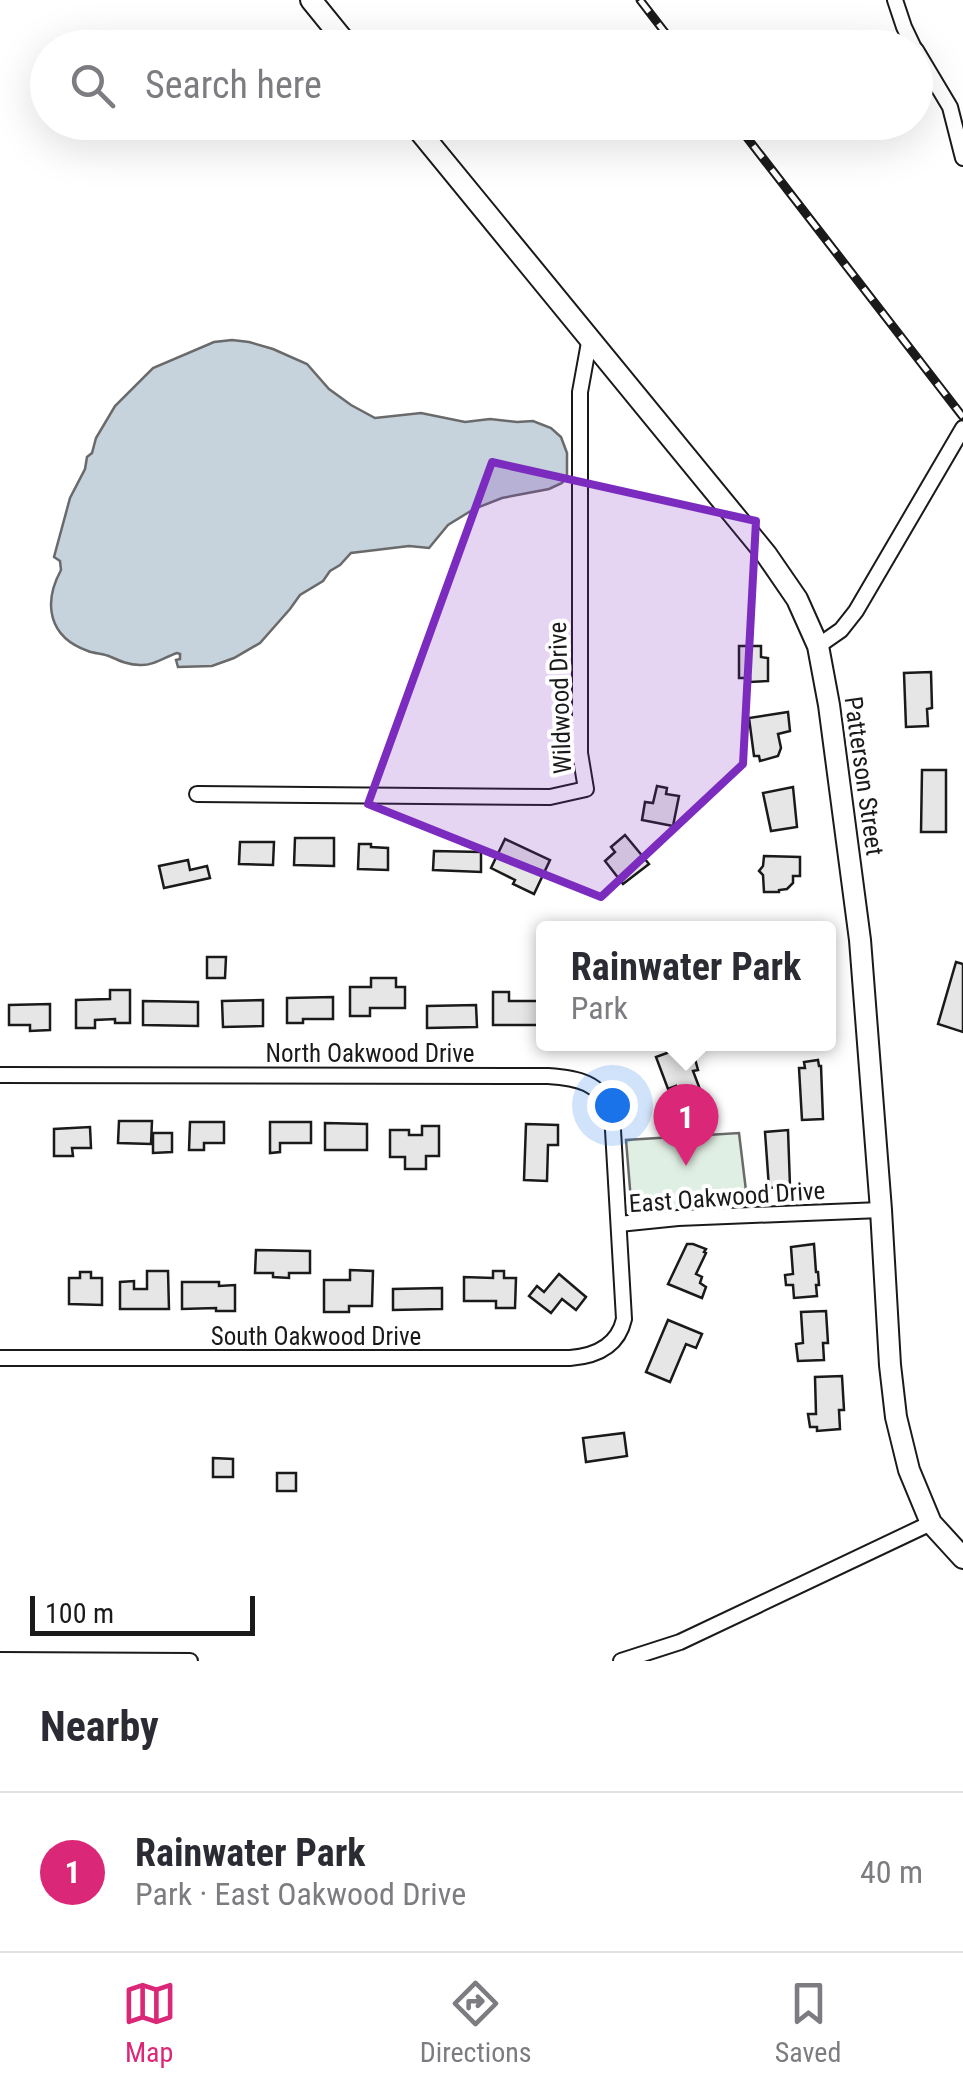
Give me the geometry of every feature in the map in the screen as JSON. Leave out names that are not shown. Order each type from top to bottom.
[{"type":"street","points":[[310,0],[335,30]]},
{"type":"street","points":[[895,0],[906,30]]},
{"type":"street","points":[[933,78],[950,106],[963,158]]},
{"type":"street","name":"Patterson Street","points":[[427,140],[784,578],[818,646],[830,705],[856,900],[896,1416],[909,1470],[931,1523],[963,1558]]},
{"type":"street","name":"Wildwood Drive","points":[[197,794],[550,797],[586,789],[580,753],[580,392],[590,337]]},
{"type":"street","points":[[818,646],[842,630],[856,611],[963,428]]},
{"type":"street","name":"North Oakwood Drive","points":[[0,1075],[577,1078],[607,1100],[612,1113],[619,1224]]},
{"type":"street","name":"East Oakwood Drive","points":[[622,1330],[619,1224],[880,1210]]},
{"type":"street","name":"South Oakwood Drive","points":[[0,1358],[570,1358],[599,1352],[613,1344],[622,1330]]},
{"type":"street","points":[[621,1661],[680,1642],[931,1523]]},
{"type":"street","points":[[1,1661],[190,1661]]},
{"type":"highlighted area","points":[[492,462],[756,521],[743,764],[601,897],[368,804]]},
{"type":"green space","points":[[739,1133],[748,1207],[632,1213],[626,1140]]},
{"type":"shaded area","points":[[232,340],[273,349],[307,364],[329,389],[375,418],[421,413],[465,422],[533,421],[551,428],[561,437],[567,453],[567,476],[549,489],[502,498],[474,509],[448,525],[429,548],[409,546],[351,553],[323,581],[300,595],[260,643],[212,666],[178,667],[177,653],[150,664],[132,664],[75,645],[64,637],[53,618],[52,595],[61,570],[60,561],[54,557],[70,498],[96,438],[115,406],[153,368],[214,342]]},
{"type":"building","points":[[739,646],[761,646],[761,657],[768,658],[768,681],[739,678]]},
{"type":"building","points":[[931,672],[928,726],[906,727],[904,673]]},
{"type":"building","points":[[788,712],[790,731],[778,734],[778,756],[760,761],[759,756],[754,756],[749,718]]},
{"type":"building","points":[[922,770],[946,770],[946,832],[921,832]]},
{"type":"building","points":[[657,786],[667,788],[666,794],[679,796],[673,826],[642,820],[645,802],[653,803]]},
{"type":"building","points":[[793,787],[797,827],[771,831],[763,793]]},
{"type":"building","points":[[625,835],[649,864],[623,884],[605,861],[615,852],[611,847]]},
{"type":"building","points":[[295,838],[334,838],[334,866],[294,865]]},
{"type":"building","points":[[505,839],[550,860],[534,894],[491,868]]},
{"type":"building","points":[[240,842],[274,842],[273,865],[239,864]]},
{"type":"building","points":[[359,844],[388,848],[388,870],[358,869]]},
{"type":"building","points":[[434,851],[481,852],[481,872],[433,870]]},
{"type":"building","points":[[764,856],[800,857],[800,876],[793,876],[787,889],[764,892],[759,871]]},
{"type":"building","points":[[188,860],[190,870],[207,866],[210,878],[164,888],[159,866]]},
{"type":"building","points":[[207,957],[226,957],[225,978],[207,978]]},
{"type":"building","points":[[956,962],[963,964],[963,1032],[938,1024]]},
{"type":"building","points":[[371,978],[396,978],[396,987],[405,987],[405,1008],[370,1008],[370,1016],[350,1016],[350,987],[371,987]]},
{"type":"building","points":[[110,990],[130,990],[130,1023],[95,1020],[95,1028],[76,1028],[76,1000],[110,999]]},
{"type":"building","points":[[493,992],[509,992],[509,1001],[536,1001],[536,1025],[493,1025]]},
{"type":"building","points":[[333,997],[333,1019],[287,1023],[287,998]]},
{"type":"building","points":[[263,1000],[263,1026],[223,1027],[222,1001]]},
{"type":"building","points":[[143,1001],[198,1002],[198,1026],[143,1025]]},
{"type":"building","points":[[50,1004],[50,1030],[30,1031],[30,1025],[9,1025],[9,1005]]},
{"type":"building","points":[[476,1005],[477,1027],[427,1028],[427,1006]]},
{"type":"building","points":[[684,1051],[688,1061],[695,1059],[698,1070],[693,1071],[701,1092],[680,1100],[676,1086],[668,1089],[656,1057]]},
{"type":"building","points":[[818,1060],[823,1119],[802,1120],[799,1068],[805,1068],[804,1062]]},
{"type":"building","points":[[119,1121],[152,1121],[151,1144],[118,1143]]},
{"type":"building","points":[[190,1122],[224,1122],[224,1143],[204,1143],[204,1150],[189,1150]]},
{"type":"building","points":[[270,1122],[311,1122],[311,1143],[280,1143],[280,1152],[270,1153]]},
{"type":"building","points":[[325,1123],[367,1124],[367,1150],[325,1150]]},
{"type":"building","points":[[526,1124],[558,1125],[558,1145],[548,1145],[547,1181],[524,1180]]},
{"type":"building","points":[[422,1126],[439,1126],[439,1156],[426,1156],[426,1169],[405,1169],[405,1157],[390,1157],[390,1130],[422,1135]]},
{"type":"building","points":[[90,1127],[91,1148],[72,1148],[73,1156],[54,1156],[54,1129]]},
{"type":"building","points":[[788,1130],[790,1186],[769,1188],[765,1132]]},
{"type":"building","points":[[153,1133],[172,1133],[172,1152],[153,1153]]},
{"type":"building","points":[[687,1244],[706,1249],[696,1274],[706,1287],[702,1298],[668,1284]]},
{"type":"building","points":[[814,1244],[817,1296],[794,1298],[793,1285],[786,1285],[785,1275],[793,1274],[791,1247]]},
{"type":"building","points":[[256,1250],[310,1251],[310,1273],[289,1273],[289,1278],[255,1273]]},
{"type":"building","points":[[350,1270],[373,1271],[372,1306],[349,1306],[349,1312],[324,1312],[324,1280],[350,1280]]},
{"type":"building","points":[[147,1271],[168,1271],[169,1309],[120,1309],[120,1282],[134,1281],[134,1289],[147,1289]]},
{"type":"building","points":[[493,1271],[504,1271],[504,1278],[516,1278],[515,1308],[496,1308],[496,1301],[464,1301],[464,1277],[493,1278]]},
{"type":"building","points":[[80,1272],[102,1278],[102,1305],[69,1304],[69,1278],[80,1278]]},
{"type":"building","points":[[559,1274],[586,1297],[576,1310],[562,1299],[551,1313],[529,1296],[537,1286],[544,1292]]},
{"type":"building","points":[[182,1282],[235,1285],[235,1311],[182,1309]]},
{"type":"building","points":[[442,1288],[442,1309],[393,1310],[393,1289]]},
{"type":"building","points":[[826,1311],[828,1343],[823,1343],[824,1360],[798,1361],[796,1344],[803,1343],[801,1312]]},
{"type":"building","points":[[668,1320],[702,1334],[696,1348],[686,1344],[670,1382],[646,1372]]},
{"type":"building","points":[[842,1376],[844,1410],[839,1410],[840,1429],[817,1431],[817,1427],[810,1427],[808,1414],[816,1414],[815,1377]]},
{"type":"building","points":[[624,1433],[627,1456],[586,1462],[583,1438]]},
{"type":"building","points":[[213,1458],[233,1459],[233,1477],[213,1477]]},
{"type":"building","points":[[277,1473],[296,1473],[296,1491],[277,1491]]},
{"type":"railway","points":[[640,0],[663,30]]},
{"type":"railway","points":[[749,140],[963,417]]},
{"type":"place","name":"Rainwater Park","points":[[686,1166]]}]
